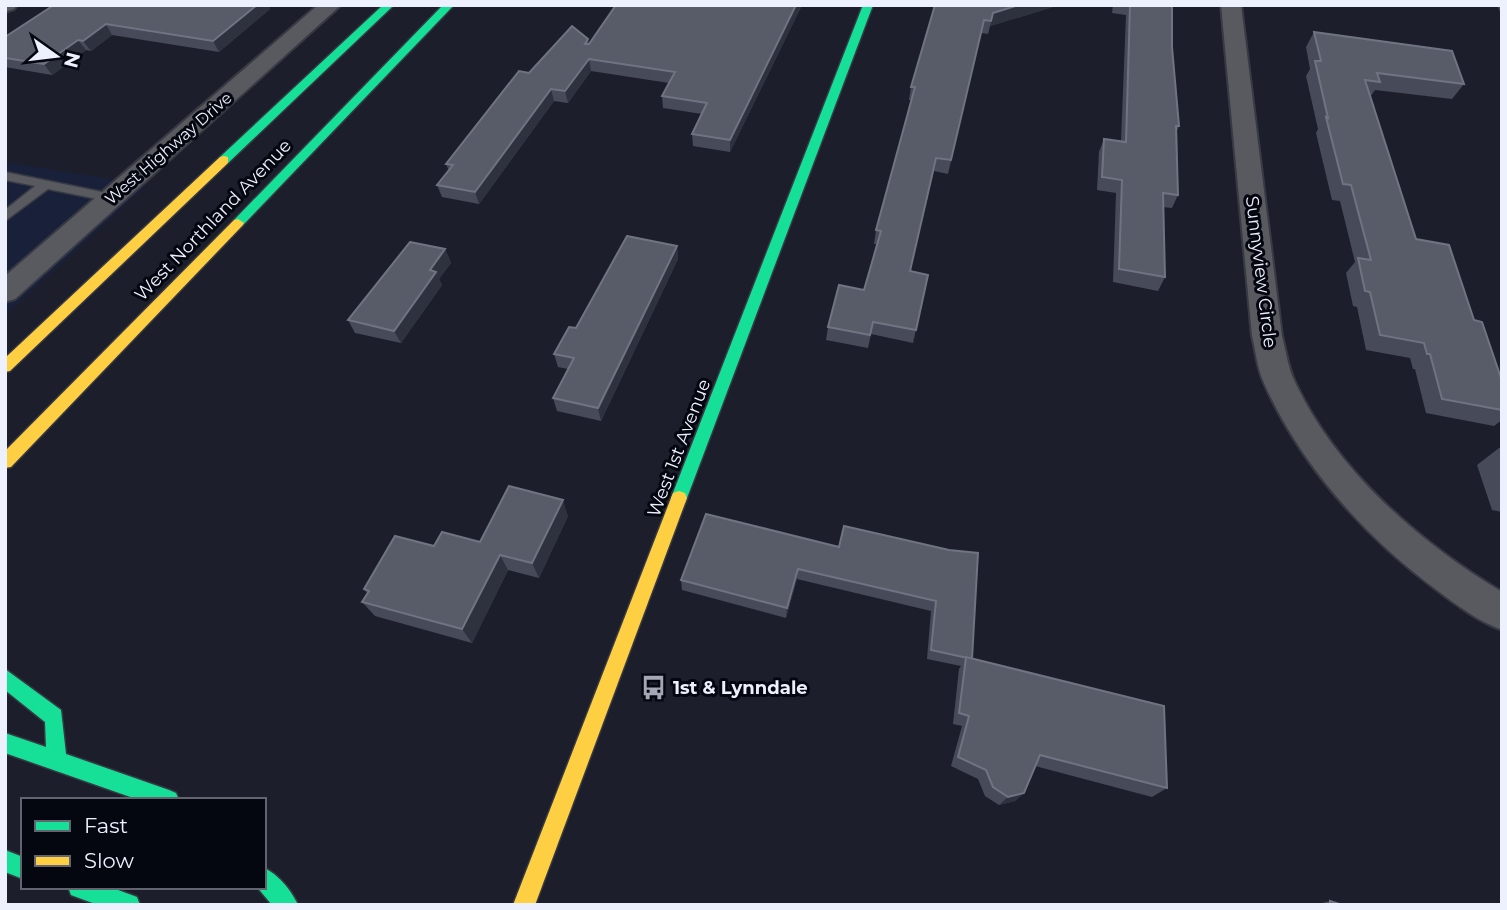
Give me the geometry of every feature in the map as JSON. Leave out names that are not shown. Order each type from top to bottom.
[{"type":"main road","name":"West Northland Avenue","points":[[9,360],[389,5]]},
{"type":"main road","name":"West Northland Avenue","points":[[5,462],[449,5]]},
{"type":"main road","name":"West 1st Avenue","points":[[524,905],[868,5]]},
{"type":"main road","points":[[5,474],[20,447]]},
{"type":"main road","points":[[5,678],[54,717],[57,761]]},
{"type":"main road","points":[[5,743],[163,798]]},
{"type":"main road","points":[[266,880],[287,905]]},
{"type":"main road","points":[[85,889],[130,905]]},
{"type":"street","name":"West Highway Drive","points":[[5,292],[331,5]]},
{"type":"street","name":"Sunnyview Circle","points":[[1231,5],[1267,336],[1278,380],[1302,426],[1343,480],[1411,546],[1470,595],[1502,613]]},
{"type":"lane","points":[[9,178],[112,198]]},
{"type":"lane","points":[[5,217],[46,184]]},
{"type":"shaded area","points":[[5,162],[147,185],[5,316]]},
{"type":"building","points":[[54,5],[257,5],[213,41],[106,24],[44,64],[5,58],[5,37]]},
{"type":"building","points":[[616,5],[796,5],[730,140],[692,134],[707,103],[662,96],[675,72],[589,59],[565,91],[551,89],[475,192],[437,185],[453,165],[446,164],[519,71],[529,73],[572,26],[588,39],[585,44],[589,44]]},
{"type":"building","points":[[935,5],[1019,5],[993,13],[991,21],[984,20],[951,160],[936,158],[910,271],[928,275],[916,330],[873,322],[870,335],[828,327],[839,285],[864,290],[881,231],[876,230],[915,87],[911,87]]},
{"type":"building","points":[[1130,5],[1172,5],[1172,47],[1179,126],[1176,126],[1178,195],[1163,193],[1165,277],[1119,269],[1122,180],[1102,177],[1104,139],[1126,142]]},
{"type":"building","points":[[1314,32],[1452,51],[1464,84],[1377,73],[1380,82],[1365,80],[1416,239],[1449,245],[1474,320],[1482,322],[1502,381],[1502,410],[1442,399],[1430,354],[1427,354],[1424,343],[1380,335],[1370,292],[1365,291],[1358,258],[1371,260],[1351,185],[1343,184],[1326,117],[1328,118],[1315,61],[1321,61]]},
{"type":"building","points":[[627,236],[677,246],[598,408],[553,398],[574,358],[554,354],[569,327],[576,328]]},
{"type":"building","points":[[410,242],[445,249],[430,270],[436,272],[394,331],[348,320]]},
{"type":"building","points":[[509,486],[563,500],[532,563],[500,555],[462,629],[362,602],[369,591],[364,589],[395,536],[434,546],[442,532],[480,542]]},
{"type":"building","points":[[706,514],[839,547],[844,526],[949,550],[978,553],[972,659],[931,650],[936,601],[798,569],[787,608],[681,580]]},
{"type":"building","points":[[966,657],[1164,706],[1167,788],[1040,755],[1024,793],[1008,797],[993,787],[986,770],[958,757],[969,716],[959,713]]},
{"type":"traffic: fast","points":[[224,160],[389,5]]},
{"type":"traffic: fast","points":[[238,223],[449,5]]},
{"type":"traffic: fast","points":[[679,498],[868,5]]},
{"type":"traffic: fast","points":[[5,678],[54,717],[57,761]]},
{"type":"traffic: fast","points":[[5,743],[163,798]]},
{"type":"traffic: fast","points":[[5,861],[21,867]]},
{"type":"traffic: fast","points":[[266,881],[287,905]]},
{"type":"traffic: fast","points":[[85,889],[129,905]]},
{"type":"traffic: slow","points":[[5,367],[224,160]]},
{"type":"traffic: slow","points":[[5,462],[238,223]]},
{"type":"traffic: slow","points":[[524,905],[679,498]]},
{"type":"place","name":"1st & Lynndale","points":[[653,688]]}]
